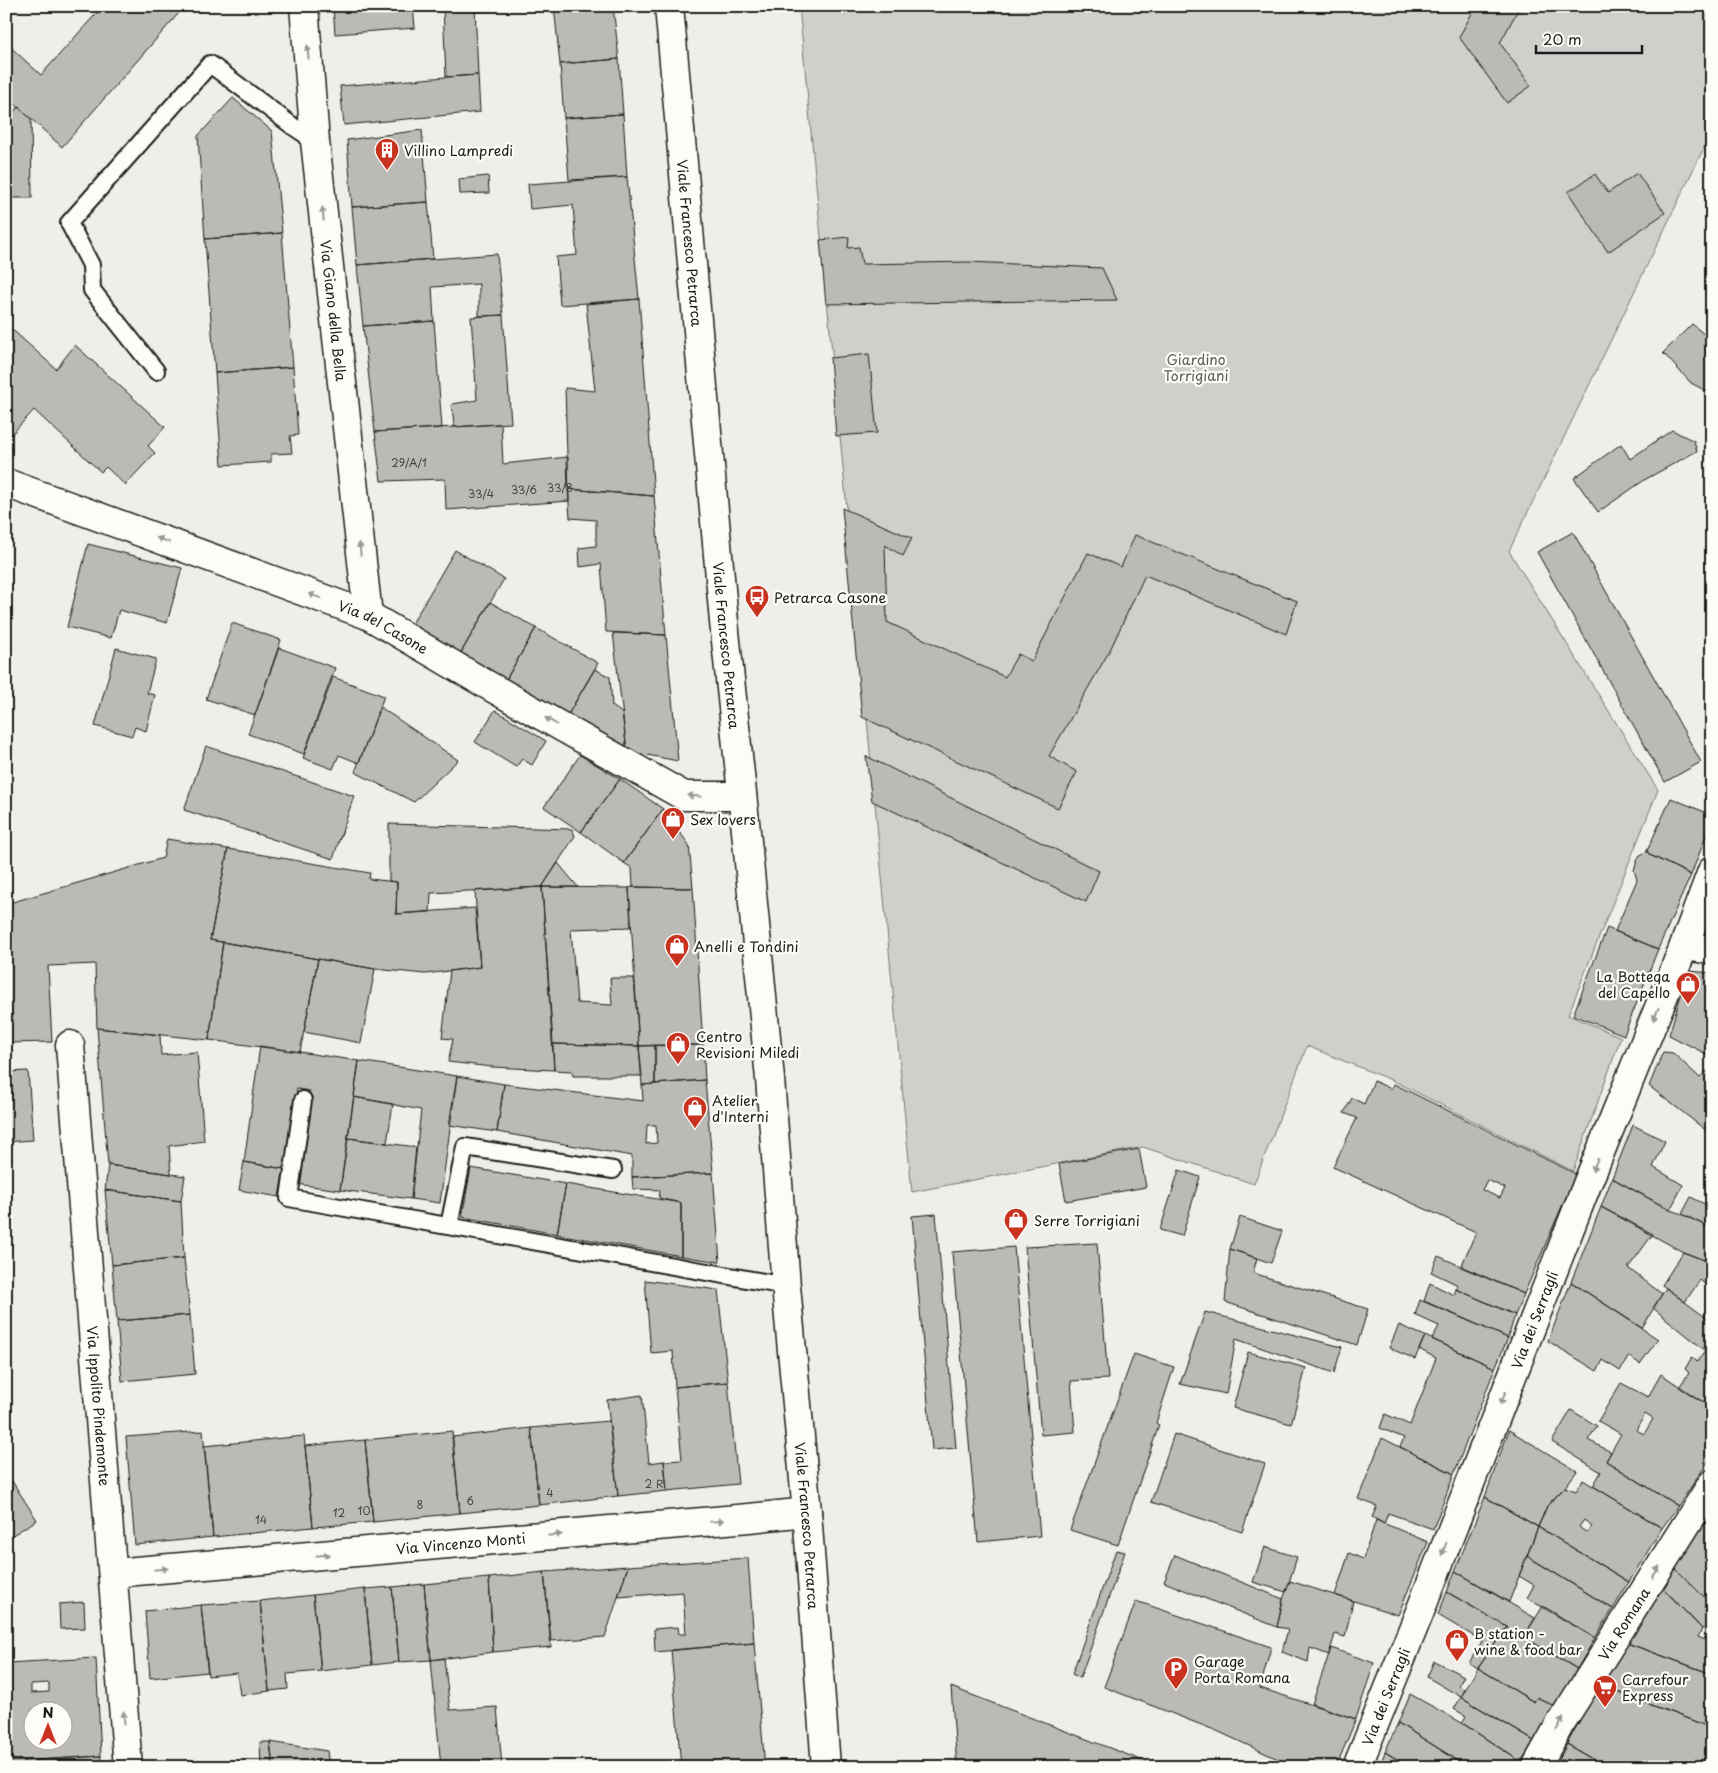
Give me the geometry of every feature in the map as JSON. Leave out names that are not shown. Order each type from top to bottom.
[{"type":"street","name":"Via Giano della Bella","points":[[304,6],[315,141],[368,615]]},
{"type":"street","name":"Viale Francesco Petrarca","points":[[669,6],[724,622],[769,1070],[786,1286],[807,1512],[826,1767]]},
{"type":"street","name":"Via del Casone","points":[[6,482],[368,615],[684,796],[742,796]]},
{"type":"street","name":"Via dei Serragli","points":[[1357,1767],[1588,1182],[1684,946],[1712,871]]},
{"type":"street","points":[[1684,946],[1712,950]]},
{"type":"street","name":"Via Ippolito Pindemonte","points":[[70,1045],[128,1767]]},
{"type":"street","name":"Via Romana","points":[[1536,1767],[1560,1724],[1712,1484]]},
{"type":"street","name":"Via Vincenzo Monti","points":[[113,1574],[807,1512]]},
{"type":"lane","points":[[156,371],[92,290],[91,265],[69,223],[210,64],[315,141]]},
{"type":"lane","points":[[303,1100],[289,1198],[786,1286]]},
{"type":"lane","points":[[449,1226],[465,1147],[613,1170]]},
{"type":"green space","name":"Giardino Torrigiani","points":[[799,6],[1712,6],[1712,131],[1509,551],[1658,790],[1568,1015],[1621,1037],[1573,1171],[1396,1082],[1307,1046],[1254,1184],[1143,1147],[912,1192]]},
{"type":"building","points":[[103,6],[185,6],[62,147],[6,96],[6,43],[41,75]]},
{"type":"building","points":[[333,6],[413,6],[415,28],[335,34]]},
{"type":"building","points":[[443,6],[475,6],[478,75],[446,77]]},
{"type":"building","points":[[475,6],[510,6],[510,8],[475,12]]},
{"type":"building","points":[[554,6],[613,6],[619,59],[560,64]]},
{"type":"building","points":[[1476,6],[1520,6],[1500,43],[1531,86],[1507,103],[1459,37]]},
{"type":"building","points":[[619,59],[623,114],[564,118],[560,64]]},
{"type":"building","points":[[478,75],[480,112],[344,125],[340,86]]},
{"type":"building","points":[[233,98],[272,131],[282,233],[205,239],[198,136]]},
{"type":"building","points":[[19,107],[31,119],[32,198],[6,198],[6,118]]},
{"type":"building","points":[[623,114],[627,177],[569,180],[564,118]]},
{"type":"building","name":"Villino Lampredi","points":[[422,130],[428,202],[352,207],[347,140]]},
{"type":"building","points":[[1637,173],[1665,213],[1608,252],[1568,192],[1595,174],[1608,193]]},
{"type":"building","points":[[488,176],[489,193],[460,194],[459,179]]},
{"type":"building","points":[[627,177],[639,299],[560,305],[556,257],[577,255],[573,205],[530,209],[528,184]]},
{"type":"building","points":[[428,202],[433,259],[357,265],[352,207]]},
{"type":"building","points":[[282,233],[293,367],[215,373],[205,239]]},
{"type":"building","points":[[849,237],[848,248],[859,247],[862,264],[969,262],[1102,268],[1117,300],[826,304],[820,240]]},
{"type":"building","points":[[497,254],[503,315],[479,316],[479,284],[432,287],[434,321],[363,326],[357,265]]},
{"type":"building","points":[[639,299],[654,496],[568,489],[565,388],[595,391],[586,304]]},
{"type":"building","points":[[503,315],[511,423],[454,427],[452,404],[477,400],[471,317]]},
{"type":"building","points":[[434,321],[442,428],[375,432],[363,326]]},
{"type":"building","points":[[6,324],[56,369],[75,345],[165,427],[148,446],[155,453],[125,485],[106,467],[101,472],[34,410],[11,435],[6,430]]},
{"type":"building","points":[[1692,324],[1712,341],[1712,394],[1691,383],[1663,353]]},
{"type":"building","points":[[869,354],[877,433],[836,436],[830,358]]},
{"type":"building","points":[[293,367],[298,435],[290,436],[292,453],[271,454],[271,462],[222,465],[215,373]]},
{"type":"building","points":[[501,424],[503,464],[568,457],[569,501],[446,510],[445,479],[381,481],[375,432]]},
{"type":"building","points":[[1672,430],[1694,441],[1697,451],[1646,479],[1598,512],[1574,478],[1621,444],[1630,459]]},
{"type":"building","points":[[568,489],[654,496],[666,635],[606,632],[601,564],[580,567],[579,548],[596,546],[596,520],[570,518]]},
{"type":"building","points":[[842,508],[912,538],[903,556],[885,545],[887,622],[1005,677],[1018,654],[1032,661],[1088,553],[1121,567],[1135,535],[1297,601],[1286,634],[1145,575],[1110,650],[1049,756],[1077,772],[1058,808],[862,717]]},
{"type":"building","points":[[1573,532],[1701,762],[1665,782],[1537,552]]},
{"type":"building","points":[[88,544],[182,568],[167,623],[119,610],[111,638],[67,627]]},
{"type":"building","points":[[455,550],[504,579],[459,656],[410,627]]},
{"type":"building","points":[[490,602],[536,628],[504,683],[459,656]]},
{"type":"building","points":[[232,623],[281,640],[255,715],[206,699]]},
{"type":"building","points":[[536,628],[598,663],[566,718],[504,683]]},
{"type":"building","points":[[613,633],[666,635],[678,761],[627,751]]},
{"type":"building","points":[[116,648],[156,659],[147,693],[155,695],[146,731],[135,727],[132,736],[95,726]]},
{"type":"building","points":[[279,648],[335,668],[304,754],[248,734]]},
{"type":"building","points":[[595,669],[610,677],[612,706],[622,713],[627,751],[566,718]]},
{"type":"building","points":[[333,677],[384,696],[359,763],[339,755],[333,769],[303,758]]},
{"type":"building","points":[[380,707],[458,760],[414,802],[355,772]]},
{"type":"building","points":[[495,710],[546,741],[532,765],[522,759],[516,767],[475,742]]},
{"type":"building","points":[[206,746],[354,796],[333,859],[184,810]]},
{"type":"building","points":[[580,755],[620,779],[581,832],[544,807]]},
{"type":"building","points":[[866,756],[1099,871],[1086,902],[872,801]]},
{"type":"building","points":[[620,779],[663,809],[624,863],[581,832]]},
{"type":"building","points":[[1671,798],[1712,815],[1712,820],[1691,875],[1650,855],[1647,851]]},
{"type":"building","points":[[663,809],[689,845],[693,888],[633,887],[632,868],[624,863]]},
{"type":"building","points":[[389,824],[572,829],[575,836],[542,887],[431,893],[430,912],[396,914],[397,882],[389,881]]},
{"type":"building","points":[[167,839],[228,849],[210,940],[223,942],[209,1040],[97,1028],[95,964],[48,966],[52,1042],[10,1043],[6,904],[163,858]]},
{"type":"building","points":[[228,849],[370,873],[369,879],[397,882],[396,914],[475,908],[480,967],[425,974],[375,969],[210,940]]},
{"type":"building","points":[[1647,851],[1650,855],[1691,875],[1658,949],[1615,931],[1637,880],[1634,870],[1639,856]]},
{"type":"building","points":[[558,863],[578,887],[542,887]]},
{"type":"building","points":[[542,887],[629,888],[631,927],[571,929],[577,1003],[612,1005],[610,978],[634,978],[639,1046],[553,1044]]},
{"type":"building","points":[[542,887],[554,1070],[492,1067],[448,1062],[453,1039],[442,1038],[450,971],[480,967],[475,891]]},
{"type":"building","points":[[629,888],[693,888],[703,1045],[639,1046]]},
{"type":"building","points":[[1607,928],[1658,949],[1624,1035],[1573,1015]]},
{"type":"building","points":[[223,942],[318,959],[300,1052],[209,1040]]},
{"type":"building","points":[[318,959],[375,969],[361,1043],[304,1032]]},
{"type":"building","points":[[1688,971],[1712,973],[1712,1057],[1669,1035]]},
{"type":"building","points":[[97,1028],[160,1035],[161,1055],[197,1052],[204,1141],[169,1146],[171,1174],[108,1165]]},
{"type":"building","points":[[553,1044],[639,1046],[642,1076],[573,1076],[572,1071],[554,1070]]},
{"type":"building","points":[[655,1045],[655,1084],[642,1085],[639,1046]]},
{"type":"building","points":[[655,1045],[703,1045],[705,1080],[655,1084]]},
{"type":"building","points":[[260,1046],[359,1061],[340,1190],[296,1184],[310,1091],[297,1089],[284,1169],[244,1162]]},
{"type":"building","points":[[1663,1052],[1673,1053],[1700,1078],[1706,1071],[1712,1076],[1712,1135],[1649,1086]]},
{"type":"building","points":[[359,1061],[457,1076],[440,1203],[411,1199],[421,1110],[354,1097]]},
{"type":"building","points":[[28,1071],[33,1140],[6,1142],[6,1072]]},
{"type":"building","points":[[457,1076],[504,1084],[497,1132],[449,1125]]},
{"type":"building","points":[[705,1080],[713,1173],[632,1177],[632,1156],[497,1132],[504,1084],[643,1101],[642,1085]],"holes":[[[647,1125],[656,1125],[657,1143],[646,1144]]]},
{"type":"building","points":[[1374,1081],[1391,1089],[1394,1084],[1576,1174],[1524,1294],[1461,1267],[1476,1232],[1333,1167],[1357,1118],[1344,1113],[1352,1098],[1364,1104]],"holes":[[[1487,1180],[1505,1188],[1500,1198],[1482,1190]]]},
{"type":"building","points":[[354,1097],[393,1104],[387,1143],[348,1138]]},
{"type":"building","points":[[1633,1125],[1665,1141],[1653,1167],[1683,1185],[1670,1210],[1612,1178]]},
{"type":"building","points":[[348,1138],[416,1147],[411,1199],[340,1190]]},
{"type":"building","points":[[1139,1149],[1146,1187],[1066,1201],[1059,1164]]},
{"type":"building","points":[[244,1162],[284,1169],[279,1197],[239,1190]]},
{"type":"building","points":[[108,1165],[185,1176],[181,1201],[105,1190]]},
{"type":"building","points":[[471,1168],[566,1184],[557,1234],[462,1217]]},
{"type":"building","points":[[1179,1170],[1200,1177],[1182,1236],[1160,1230]]},
{"type":"building","points":[[713,1173],[720,1262],[681,1256],[681,1203],[659,1198],[660,1190],[633,1189],[632,1177]]},
{"type":"building","points":[[1612,1178],[1670,1210],[1712,1229],[1712,1250],[1704,1260],[1683,1252],[1601,1207]]},
{"type":"building","points":[[566,1184],[681,1203],[681,1256],[557,1234]]},
{"type":"building","points":[[105,1190],[181,1201],[184,1258],[112,1265]]},
{"type":"building","points":[[1691,1197],[1712,1208],[1712,1229],[1682,1214]]},
{"type":"building","points":[[1601,1207],[1653,1234],[1628,1268],[1662,1294],[1642,1328],[1571,1282]]},
{"type":"building","points":[[936,1214],[956,1448],[932,1450],[912,1216]]},
{"type":"building","points":[[1240,1217],[1282,1231],[1271,1263],[1230,1249]]},
{"type":"building","points":[[1097,1243],[1108,1379],[1071,1381],[1075,1432],[1041,1435],[1025,1247]]},
{"type":"building","points":[[1014,1247],[1040,1536],[978,1542],[952,1252]]},
{"type":"building","points":[[1230,1249],[1257,1258],[1253,1273],[1368,1309],[1357,1345],[1225,1302]]},
{"type":"building","points":[[1683,1252],[1704,1260],[1712,1269],[1712,1290],[1700,1280],[1685,1302],[1662,1285]]},
{"type":"building","points":[[1438,1256],[1524,1294],[1515,1315],[1456,1289],[1458,1285],[1431,1272]]},
{"type":"building","points":[[184,1258],[190,1315],[117,1321],[112,1265]]},
{"type":"building","points":[[645,1280],[718,1290],[728,1382],[675,1387],[673,1351],[651,1353]]},
{"type":"building","points":[[1571,1282],[1658,1339],[1640,1364],[1629,1356],[1620,1371],[1603,1360],[1597,1371],[1548,1341]]},
{"type":"building","points":[[1430,1283],[1454,1295],[1456,1289],[1515,1315],[1508,1338],[1424,1301]]},
{"type":"building","points":[[1666,1288],[1712,1322],[1712,1356],[1653,1308]]},
{"type":"building","points":[[1420,1300],[1508,1338],[1495,1368],[1432,1339],[1439,1326],[1415,1315]]},
{"type":"building","points":[[1712,1305],[1712,1322],[1704,1316]]},
{"type":"building","points":[[1205,1312],[1342,1347],[1334,1373],[1236,1339],[1226,1394],[1180,1384]]},
{"type":"building","points":[[190,1315],[195,1374],[122,1381],[117,1321]]},
{"type":"building","points":[[1399,1325],[1425,1336],[1415,1359],[1389,1348]]},
{"type":"building","points":[[1425,1336],[1495,1368],[1454,1474],[1400,1447],[1404,1438],[1380,1428],[1385,1414],[1410,1425],[1436,1358],[1419,1349]]},
{"type":"building","points":[[1705,1350],[1712,1356],[1712,1408],[1679,1387],[1689,1373],[1685,1369],[1692,1357],[1697,1362]]},
{"type":"building","points":[[1248,1352],[1306,1368],[1291,1424],[1233,1408]]},
{"type":"building","points":[[1134,1354],[1174,1367],[1156,1423],[1159,1425],[1118,1545],[1070,1530]]},
{"type":"building","points":[[1661,1374],[1712,1408],[1712,1456],[1678,1506],[1606,1461],[1621,1434],[1598,1421],[1621,1383],[1648,1397]],"holes":[[[1645,1414],[1653,1419],[1644,1434],[1636,1430]]]},
{"type":"building","points":[[728,1382],[738,1484],[667,1491],[664,1461],[682,1460],[675,1387]]},
{"type":"building","points":[[642,1395],[649,1463],[664,1461],[667,1491],[618,1496],[607,1400]]},
{"type":"building","points":[[1571,1410],[1597,1426],[1588,1440],[1611,1452],[1606,1461],[1678,1506],[1662,1528],[1593,1486],[1601,1472],[1552,1442]]},
{"type":"building","points":[[609,1421],[618,1496],[539,1505],[531,1428]]},
{"type":"building","points":[[531,1428],[539,1505],[460,1513],[452,1437]]},
{"type":"building","points":[[1509,1430],[1577,1471],[1547,1506],[1538,1527],[1485,1497]]},
{"type":"building","points":[[203,1431],[213,1537],[135,1545],[126,1437]]},
{"type":"building","points":[[452,1431],[460,1513],[373,1522],[365,1440]]},
{"type":"building","points":[[1174,1434],[1265,1464],[1242,1532],[1151,1502]]},
{"type":"building","points":[[304,1436],[313,1527],[213,1537],[204,1446]]},
{"type":"building","points":[[1382,1438],[1454,1474],[1433,1529],[1388,1513],[1384,1524],[1372,1517],[1377,1506],[1358,1499]]},
{"type":"building","points":[[365,1440],[373,1522],[313,1527],[305,1446]]},
{"type":"building","points":[[8,1475],[37,1520],[6,1539],[6,1476]]},
{"type":"building","points":[[1583,1480],[1662,1528],[1629,1582],[1538,1527],[1547,1506],[1565,1487],[1576,1491]],"holes":[[[1584,1520],[1592,1526],[1587,1533],[1579,1527]]]},
{"type":"building","points":[[1485,1497],[1538,1527],[1509,1602],[1455,1571]]},
{"type":"building","points":[[1712,1504],[1712,1605],[1673,1566]]},
{"type":"building","points":[[1376,1520],[1428,1542],[1398,1615],[1335,1595],[1349,1553],[1363,1559]]},
{"type":"building","points":[[1538,1527],[1629,1582],[1613,1609],[1527,1556]]},
{"type":"building","points":[[1265,1547],[1297,1557],[1286,1592],[1253,1582]]},
{"type":"building","points":[[1116,1550],[1125,1552],[1080,1678],[1072,1674]]},
{"type":"building","points":[[1175,1555],[1283,1599],[1277,1627],[1164,1582]]},
{"type":"building","points":[[1527,1556],[1613,1609],[1595,1638],[1527,1598],[1534,1585],[1519,1576]]},
{"type":"building","points":[[748,1558],[754,1643],[655,1652],[654,1629],[678,1627],[679,1634],[686,1634],[683,1592],[618,1597],[628,1566]]},
{"type":"building","points":[[628,1566],[605,1637],[551,1641],[544,1572]]},
{"type":"building","points":[[1673,1566],[1712,1605],[1712,1632],[1706,1627],[1702,1629],[1661,1586]]},
{"type":"building","points":[[1455,1571],[1535,1618],[1524,1637],[1447,1592]]},
{"type":"building","points":[[544,1572],[551,1647],[493,1652],[489,1578]]},
{"type":"building","points":[[489,1578],[493,1652],[431,1660],[424,1584]]},
{"type":"building","points":[[1290,1581],[1353,1601],[1345,1637],[1335,1634],[1329,1655],[1310,1648],[1308,1662],[1282,1652],[1288,1629],[1277,1627],[1283,1599]]},
{"type":"building","points":[[424,1584],[431,1660],[399,1662],[392,1587]]},
{"type":"building","points":[[1661,1586],[1702,1629],[1698,1637],[1712,1643],[1712,1674],[1627,1643]]},
{"type":"building","points":[[392,1587],[399,1662],[372,1665],[365,1589]]},
{"type":"building","points":[[365,1589],[372,1665],[321,1671],[313,1595]]},
{"type":"building","points":[[1447,1592],[1507,1627],[1478,1668],[1469,1663],[1482,1641],[1438,1615]]},
{"type":"building","points":[[313,1595],[321,1671],[287,1674],[288,1689],[269,1691],[260,1601]]},
{"type":"building","points":[[260,1601],[269,1691],[240,1695],[237,1673],[208,1676],[201,1605]]},
{"type":"building","points":[[1136,1601],[1271,1647],[1260,1688],[1356,1719],[1336,1767],[1295,1767],[1217,1731],[1104,1687]]},
{"type":"building","points":[[84,1602],[85,1628],[60,1629],[59,1604]]},
{"type":"building","points":[[201,1605],[208,1672],[150,1678],[145,1611]]},
{"type":"building","points":[[1543,1606],[1595,1638],[1577,1669],[1524,1637]]},
{"type":"building","points":[[1507,1627],[1577,1669],[1555,1707],[1537,1697],[1534,1702],[1478,1668]]},
{"type":"building","points":[[754,1643],[765,1767],[681,1767],[671,1650]]},
{"type":"building","points":[[1627,1643],[1712,1674],[1712,1728],[1599,1685]]},
{"type":"building","points":[[1331,1648],[1374,1663],[1356,1719],[1312,1704]]},
{"type":"building","points":[[96,1658],[101,1756],[6,1762],[6,1663]],"holes":[[[49,1683],[49,1692],[31,1693],[31,1684]]]},
{"type":"building","points":[[444,1658],[450,1710],[497,1707],[502,1767],[441,1767],[431,1660]]},
{"type":"building","points":[[1434,1661],[1464,1676],[1459,1685],[1465,1690],[1461,1697],[1427,1677]]},
{"type":"building","points":[[1478,1668],[1534,1702],[1537,1697],[1555,1707],[1534,1741],[1461,1697]]},
{"type":"building","points":[[1599,1685],[1712,1728],[1712,1767],[1607,1767],[1567,1744]]},
{"type":"building","points":[[951,1687],[1159,1767],[957,1767]]},
{"type":"building","points":[[1410,1694],[1462,1723],[1521,1762],[1519,1767],[1468,1767],[1398,1723]]},
{"type":"building","points":[[1461,1697],[1534,1741],[1521,1762],[1462,1723],[1466,1716],[1454,1709]]},
{"type":"building","points":[[1398,1723],[1468,1767],[1410,1767],[1385,1752]]},
{"type":"building","points":[[260,1742],[270,1742],[273,1767],[261,1767]]},
{"type":"building","points":[[270,1742],[327,1751],[329,1767],[273,1767]]},
{"type":"building","points":[[1567,1744],[1607,1767],[1555,1767]]},
{"type":"building","points":[[1385,1752],[1410,1767],[1379,1767]]},
{"type":"building","points":[[101,1756],[102,1767],[6,1767],[6,1762]]},
{"type":"place","name":"Villino Lampredi","points":[[387,171]]},
{"type":"place","name":"Petrarca Casone","points":[[757,618]]},
{"type":"place","name":"Sex lovers","points":[[673,840]]},
{"type":"place","name":"Anelli e Tondini","points":[[677,967]]},
{"type":"place","name":"La Bottega del Capello","points":[[1688,1005]]},
{"type":"place","name":"Centro Revisioni Miledi","points":[[678,1065]]},
{"type":"place","name":"Atelier d'Interni","points":[[695,1129]]},
{"type":"place","name":"Serre Torrigiani","points":[[1016,1241]]},
{"type":"place","name":"B station - wine & food bar","points":[[1457,1662]]},
{"type":"place","name":"Garage Porta Romana","points":[[1176,1690]]},
{"type":"place","name":"Carrefour Express","points":[[1605,1708]]}]
